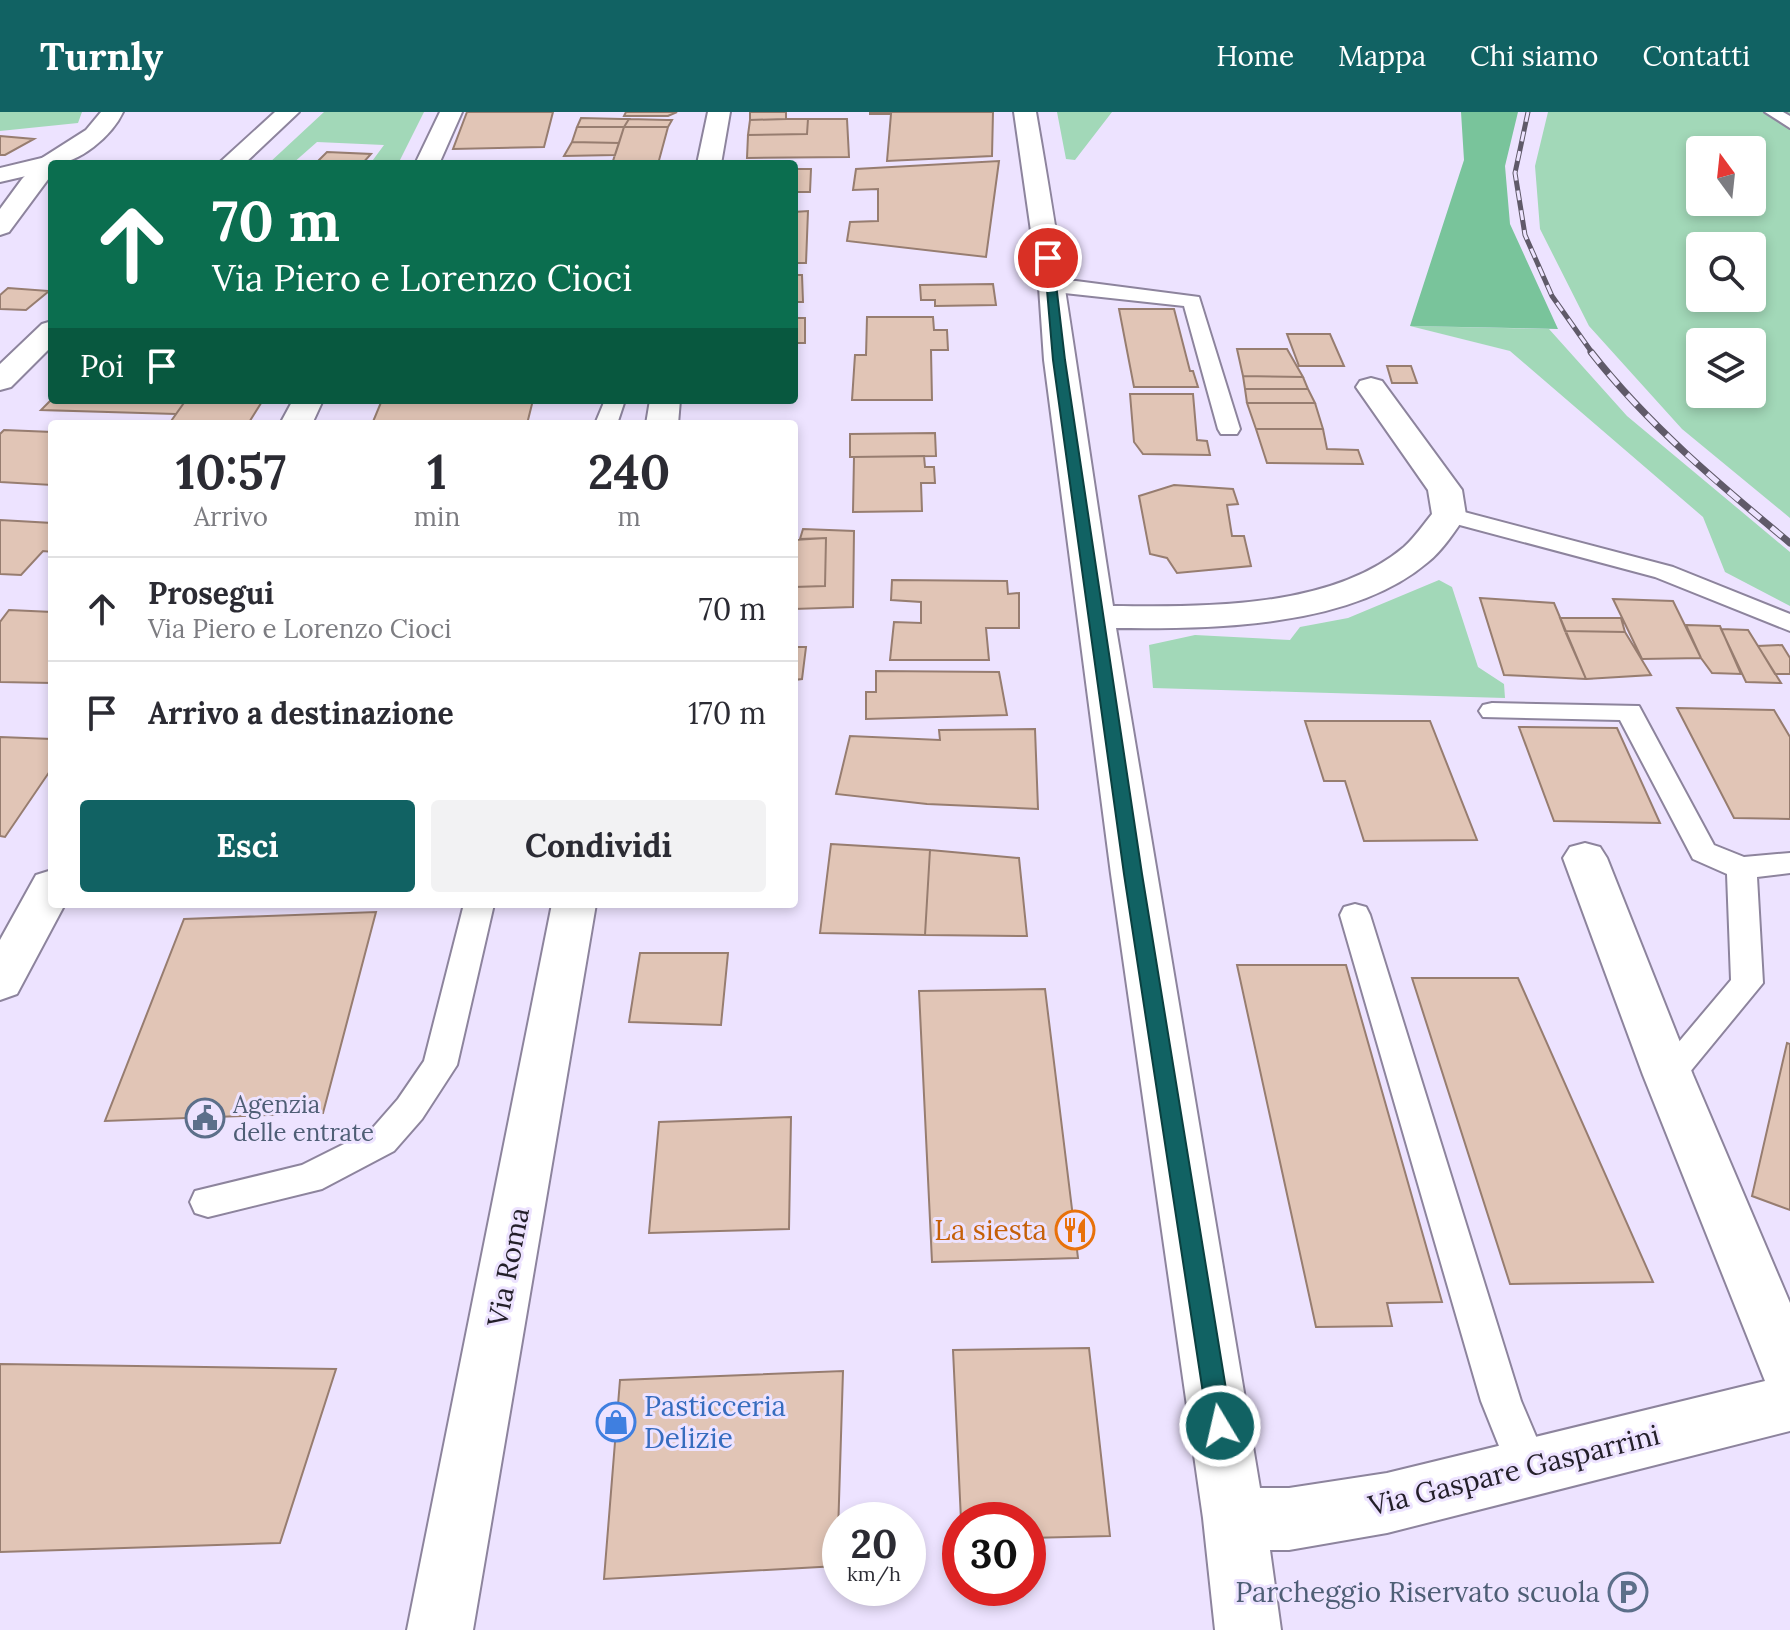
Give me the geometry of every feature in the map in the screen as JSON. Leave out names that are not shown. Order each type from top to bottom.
[{"type":"street","points":[[55,160],[95,134],[110,119],[112,112]]},
{"type":"street","points":[[234,160],[288,112]]},
{"type":"street","points":[[429,160],[451,112]]},
{"type":"street","points":[[710,160],[719,112]]},
{"type":"street","points":[[1025,112],[1053,287],[1059,360],[1133,874],[1234,1518],[1248,1630]]},
{"type":"street","points":[[0,175],[48,163]]},
{"type":"street","points":[[0,227],[48,166]]},
{"type":"street","points":[[0,381],[48,334]]},
{"type":"street","points":[[1098,617],[1295,606],[1358,590],[1413,557],[1449,515],[1445,490],[1371,387]]},
{"type":"street","points":[[1585,858],[1668,1075],[1790,1372]]},
{"type":"street","points":[[0,982],[48,893]]},
{"type":"street","name":"Via Roma","points":[[440,1630],[573,908]]},
{"type":"street","name":"Via Gaspare Gasparrini","points":[[1234,1518],[1289,1519],[1387,1503],[1790,1403]]},
{"type":"lane","points":[[1773,112],[1790,123]]},
{"type":"lane","points":[[1053,287],[1192,301],[1229,429]]},
{"type":"lane","points":[[1449,515],[1664,572],[1790,623]]},
{"type":"lane","points":[[1492,711],[1629,712],[1703,852],[1742,868],[1790,863]]},
{"type":"lane","points":[[1668,1075],[1747,983],[1742,868]]},
{"type":"lane","points":[[208,1202],[309,1178],[382,1141],[410,1109],[440,1065],[478,908]]},
{"type":"lane","points":[[1355,915],[1501,1401],[1528,1467]]},
{"type":"green space","points":[[0,112],[82,112],[78,123],[0,131]]},
{"type":"green space","points":[[324,112],[424,112],[400,160],[373,160],[384,145],[317,142],[297,160],[272,160]]},
{"type":"green space","points":[[1057,112],[1112,112],[1075,160],[1066,159]]},
{"type":"green space","points":[[1461,112],[1518,112],[1505,166],[1510,224],[1558,329],[1410,326],[1464,160]]},
{"type":"green space","points":[[1548,112],[1790,112],[1790,518],[1682,429],[1589,326],[1540,229],[1535,166]]},
{"type":"green space","points":[[1410,326],[1549,329],[1627,416],[1790,552],[1790,606],[1725,572],[1703,517],[1510,351]]},
{"type":"green space","points":[[1439,580],[1452,587],[1478,667],[1504,684],[1505,698],[1153,688],[1149,645],[1195,635],[1290,640],[1300,627],[1348,618]]},
{"type":"building","points":[[467,112],[553,112],[544,147],[453,149]]},
{"type":"building","points":[[626,112],[677,112],[668,116],[624,116]]},
{"type":"building","points":[[750,112],[786,112],[786,119],[750,120]]},
{"type":"building","points":[[870,112],[993,112],[992,156],[887,161],[891,114]]},
{"type":"building","points":[[581,118],[629,119],[624,127],[577,127]]},
{"type":"building","points":[[629,119],[672,120],[668,127],[624,127]]},
{"type":"building","points":[[808,119],[807,134],[748,135],[750,120]]},
{"type":"building","points":[[808,119],[847,119],[849,157],[747,158],[748,135],[807,134]]},
{"type":"building","points":[[577,127],[624,127],[619,143],[572,142]]},
{"type":"building","points":[[624,127],[668,127],[659,160],[613,160]]},
{"type":"building","points":[[0,136],[34,139],[0,155]]},
{"type":"building","points":[[572,142],[619,143],[615,155],[564,156]]},
{"type":"building","points":[[327,152],[371,154],[366,160],[319,160]]},
{"type":"building","points":[[999,161],[986,257],[847,241],[850,222],[878,221],[878,189],[853,190],[856,169]]},
{"type":"building","points":[[798,169],[811,169],[810,192],[798,192]]},
{"type":"building","points":[[808,211],[806,263],[798,263],[798,212]]},
{"type":"building","points":[[798,275],[802,275],[803,302],[798,302]]},
{"type":"building","points":[[993,284],[996,305],[935,306],[935,300],[921,300],[920,285]]},
{"type":"building","points":[[8,288],[48,291],[26,310],[0,309],[0,295]]},
{"type":"building","points":[[1119,309],[1174,309],[1190,371],[1193,371],[1198,387],[1134,387]]},
{"type":"building","points":[[867,317],[933,317],[934,330],[947,330],[948,350],[931,350],[932,400],[852,400],[855,355],[866,355]]},
{"type":"building","points":[[798,318],[805,318],[805,343],[798,343]]},
{"type":"building","points":[[1287,334],[1330,334],[1344,366],[1299,366]]},
{"type":"building","points":[[1237,349],[1287,349],[1303,377],[1243,376]]},
{"type":"building","points":[[1387,366],[1411,366],[1417,383],[1392,383]]},
{"type":"building","points":[[1243,376],[1303,377],[1308,389],[1245,389]]},
{"type":"building","points":[[1245,389],[1308,389],[1315,403],[1247,403]]},
{"type":"building","points":[[1130,394],[1193,394],[1197,440],[1207,441],[1210,455],[1143,454],[1134,442]]},
{"type":"building","points":[[48,403],[183,404],[176,414],[41,410]]},
{"type":"building","points":[[1247,403],[1315,403],[1323,429],[1256,429]]},
{"type":"building","points":[[183,404],[260,404],[250,420],[172,420]]},
{"type":"building","points":[[380,404],[532,404],[528,420],[374,420]]},
{"type":"building","points":[[1256,429],[1323,429],[1327,449],[1358,450],[1363,464],[1267,463]]},
{"type":"building","points":[[4,430],[48,432],[48,485],[0,482],[0,434]]},
{"type":"building","points":[[935,433],[936,456],[850,457],[850,434]]},
{"type":"building","points":[[924,456],[925,467],[934,467],[935,483],[921,483],[922,511],[853,512],[854,457]]},
{"type":"building","points":[[1174,485],[1233,489],[1238,504],[1227,505],[1232,536],[1244,536],[1251,566],[1177,573],[1167,558],[1150,554],[1139,496]]},
{"type":"building","points":[[0,520],[48,523],[48,552],[43,551],[21,575],[0,574]]},
{"type":"building","points":[[803,529],[854,531],[853,607],[798,609],[798,587],[825,586],[826,538],[800,539]]},
{"type":"building","points":[[826,538],[825,586],[798,587],[798,540]]},
{"type":"building","points":[[892,580],[1007,581],[1008,594],[1019,593],[1019,628],[986,628],[989,660],[890,660],[894,622],[921,623],[921,602],[891,600]]},
{"type":"building","points":[[1480,598],[1554,603],[1586,679],[1504,675]]},
{"type":"building","points":[[1613,599],[1673,601],[1701,658],[1642,659]]},
{"type":"building","points":[[9,610],[48,612],[48,683],[0,682],[0,622]]},
{"type":"building","points":[[1560,618],[1621,618],[1625,632],[1565,631]]},
{"type":"building","points":[[1686,625],[1720,626],[1741,674],[1712,673],[1701,658]]},
{"type":"building","points":[[1721,629],[1748,630],[1781,683],[1746,682]]},
{"type":"building","points":[[1565,631],[1625,632],[1651,675],[1586,679]]},
{"type":"building","points":[[1782,645],[1790,658],[1790,674],[1775,674],[1758,646]]},
{"type":"building","points":[[798,647],[806,647],[802,679],[798,680]]},
{"type":"building","points":[[876,671],[999,672],[1007,715],[866,719],[866,692],[876,692]]},
{"type":"building","points":[[1677,708],[1774,710],[1790,737],[1790,819],[1734,818]]},
{"type":"building","points":[[1305,721],[1430,721],[1477,840],[1364,841],[1345,781],[1324,781]]},
{"type":"building","points":[[1519,727],[1617,728],[1660,823],[1554,821]]},
{"type":"building","points":[[1035,729],[1038,809],[927,804],[836,794],[850,736],[940,740],[939,730]]},
{"type":"building","points":[[0,737],[48,739],[48,774],[5,837],[0,836]]},
{"type":"building","points":[[831,844],[930,850],[925,935],[820,933]]},
{"type":"building","points":[[930,850],[1019,858],[1027,936],[925,935]]},
{"type":"building","points":[[376,912],[323,1113],[105,1121],[184,919]]},
{"type":"building","points":[[640,953],[728,953],[721,1025],[629,1022]]},
{"type":"building","points":[[1237,965],[1346,965],[1442,1302],[1387,1303],[1392,1326],[1316,1327]]},
{"type":"building","points":[[1412,978],[1518,978],[1653,1282],[1510,1284]]},
{"type":"building","points":[[1045,989],[1078,1258],[932,1262],[919,991]]},
{"type":"building","points":[[1787,1043],[1790,1044],[1790,1210],[1752,1196]]},
{"type":"building","points":[[791,1117],[789,1229],[649,1233],[659,1122]]},
{"type":"building","points":[[1089,1348],[1110,1536],[1046,1538],[1046,1502],[960,1502],[953,1350]]},
{"type":"building","points":[[0,1364],[336,1369],[280,1543],[0,1552]]},
{"type":"building","points":[[843,1371],[839,1502],[822,1502],[822,1567],[604,1579],[620,1380]]},
{"type":"railway","points":[[1528,112],[1515,173],[1525,235],[1552,296],[1593,354]]},
{"type":"railway","points":[[1591,352],[1660,429],[1790,543]]},
{"type":"place","name":"Agenzia delle entrate","points":[[205,1118]]},
{"type":"place","name":"La siesta","points":[[1075,1230]]},
{"type":"place","name":"Pasticceria Delizie","points":[[616,1422]]},
{"type":"place","name":"Parcheggio Riservato scuola","points":[[1628,1592]]},
{"type":"route","points":[[1048,258],[1059,360],[1133,874],[1220,1426]]}]
